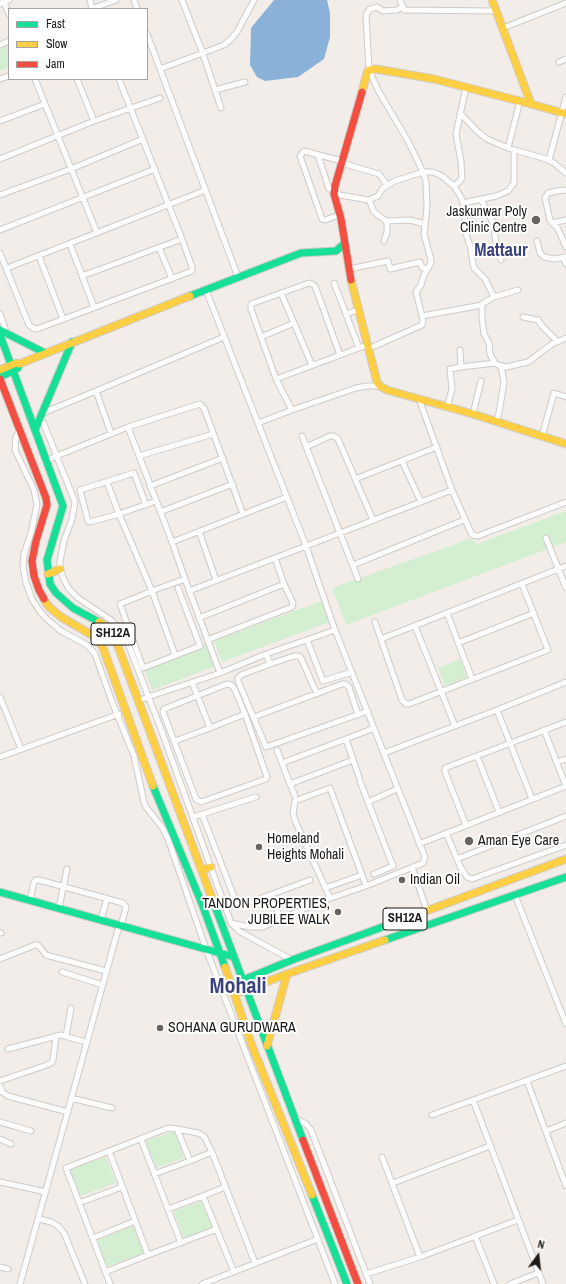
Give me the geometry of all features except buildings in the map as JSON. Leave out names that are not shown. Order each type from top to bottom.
[{"type":"main road","points":[[492,0],[531,104]]},
{"type":"main road","points":[[564,113],[466,86],[394,71],[376,69],[369,70],[332,192],[339,215],[349,269],[367,347],[377,382],[380,386],[387,390],[473,414],[566,444]]},
{"type":"main road","points":[[0,378],[16,363],[19,364],[301,253],[336,251],[344,244]]},
{"type":"main road","points":[[3,329],[45,353]]},
{"type":"main road","name":"SH12A","points":[[0,335],[35,430],[48,460],[63,506],[47,560],[50,584],[56,593],[73,608],[105,625],[113,633],[247,989]]},
{"type":"main road","points":[[35,430],[72,342]]},
{"type":"main road","points":[[0,370],[12,368]]},
{"type":"main road","name":"SH12A","points":[[0,378],[19,432],[46,498],[47,505],[36,541],[32,561],[34,576],[39,590],[49,607],[61,617],[97,638],[103,648],[156,793],[202,904],[235,994],[287,974],[566,877]]},
{"type":"main road","points":[[26,474],[34,470]]},
{"type":"main road","points":[[48,574],[60,569]]},
{"type":"main road","points":[[97,638],[105,625]]},
{"type":"main road","name":"SH12A","points":[[231,985],[292,960],[566,859]]},
{"type":"main road","points":[[202,870],[211,867]]},
{"type":"main road","points":[[0,892],[234,957]]},
{"type":"main road","points":[[223,927],[231,923]]},
{"type":"main road","points":[[267,1046],[287,974]]},
{"type":"main road","points":[[247,989],[267,1046],[358,1284]]},
{"type":"main road","points":[[235,994],[252,1046],[347,1284]]},
{"type":"street","points":[[95,8],[116,0]]},
{"type":"street","points":[[182,0],[203,54],[221,108]]},
{"type":"street","points":[[160,69],[203,54],[217,48],[231,39],[254,0]]},
{"type":"street","points":[[400,0],[404,10],[496,10]]},
{"type":"street","points":[[4,1],[8,11]]},
{"type":"street","points":[[503,28],[566,3]]},
{"type":"street","points":[[276,379],[359,348],[367,347],[422,325],[422,316],[416,292],[421,285],[431,260],[424,234],[427,199],[426,182],[408,140],[379,92],[369,70],[366,15],[370,9],[377,7],[383,11],[397,10],[403,6]]},
{"type":"street","points":[[148,37],[238,277]]},
{"type":"street","points":[[559,62],[566,59]]},
{"type":"street","points":[[35,80],[97,233]]},
{"type":"street","points":[[77,80],[94,121]]},
{"type":"street","points":[[0,252],[29,325],[37,329],[192,271],[182,239],[144,139],[119,80]]},
{"type":"street","points":[[215,90],[245,82]]},
{"type":"street","points":[[454,186],[462,178],[456,141],[456,129],[466,86]]},
{"type":"street","points":[[549,160],[564,113],[566,97]]},
{"type":"street","points":[[0,159],[94,121],[160,98]]},
{"type":"street","points":[[508,148],[520,101]]},
{"type":"street","points":[[0,121],[45,104]]},
{"type":"street","points":[[460,113],[478,132],[487,139],[514,150],[540,156],[549,160],[566,173]]},
{"type":"street","points":[[0,195],[71,169],[144,139]]},
{"type":"street","points":[[464,202],[500,195],[508,191],[513,186],[514,150]]},
{"type":"street","points":[[339,215],[325,220],[322,219],[300,156],[304,151],[379,174],[387,185]]},
{"type":"street","points":[[318,155],[332,192],[369,200],[378,196],[381,190],[387,185],[423,172],[437,174],[454,186],[464,202],[465,231],[471,249],[473,264],[487,283],[494,298]]},
{"type":"street","points":[[0,230],[155,170]]},
{"type":"street","points":[[7,268],[206,190]]},
{"type":"street","points":[[566,190],[548,193],[545,201],[552,223],[558,229],[566,247]]},
{"type":"street","points":[[481,199],[494,222],[496,243],[501,260]]},
{"type":"street","points":[[369,200],[374,212],[386,221],[410,220],[425,224]]},
{"type":"street","points":[[552,223],[566,220]]},
{"type":"street","points":[[384,241],[388,230],[386,221]]},
{"type":"street","points":[[82,276],[182,239]]},
{"type":"street","points":[[537,241],[542,256],[554,259],[564,257],[566,264]]},
{"type":"street","points":[[70,244],[94,307]]},
{"type":"street","points":[[159,247],[172,279]]},
{"type":"street","points":[[39,256],[63,319]]},
{"type":"street","points":[[349,269],[388,261],[390,269],[420,262],[422,268],[428,268]]},
{"type":"street","points":[[334,282],[359,348]]},
{"type":"street","points":[[292,410],[276,379],[251,309],[252,304],[309,283],[314,286],[340,355]]},
{"type":"street","points":[[206,290],[306,546],[335,630],[425,857],[425,860],[422,863],[257,928],[231,923]]},
{"type":"street","points":[[422,316],[482,305],[486,301],[518,290]]},
{"type":"street","points":[[281,293],[312,365]]},
{"type":"street","points":[[482,305],[484,334],[489,342],[490,354],[495,362],[501,366],[511,366],[528,362],[557,341],[566,338]]},
{"type":"street","points":[[346,314],[358,310]]},
{"type":"street","points":[[0,314],[3,329]]},
{"type":"street","points":[[523,317],[538,320],[557,341]]},
{"type":"street","points":[[261,337],[294,323]]},
{"type":"street","points":[[224,337],[42,415],[75,502],[72,519],[64,541],[60,569],[69,589],[78,598],[111,620],[119,628],[134,658],[231,923],[239,931],[292,960]]},
{"type":"street","points":[[460,350],[461,367]]},
{"type":"street","points":[[447,407],[452,389],[450,369],[495,362]]},
{"type":"street","points":[[496,422],[504,382],[501,366]]},
{"type":"street","points":[[473,414],[481,381]]},
{"type":"street","points":[[258,423],[356,388],[380,386]]},
{"type":"street","points":[[96,391],[111,433]]},
{"type":"street","points":[[542,436],[554,393],[566,397]]},
{"type":"street","points":[[419,398],[452,490],[464,520],[472,535],[478,536],[566,502]]},
{"type":"street","points":[[48,460],[111,433],[200,404],[204,408],[243,514]]},
{"type":"street","points":[[128,427],[220,673]]},
{"type":"street","points":[[19,432],[16,437],[16,450],[34,490],[37,506],[24,554],[23,566],[26,583],[32,599],[41,613],[61,630],[87,645],[95,654],[137,766],[144,802],[165,833],[206,949],[335,1284]]},
{"type":"street","points":[[139,456],[214,434]]},
{"type":"street","points":[[302,436],[358,579]]},
{"type":"street","points":[[306,447],[330,436],[334,436],[338,439],[373,520]]},
{"type":"street","points":[[355,479],[437,447]]},
{"type":"street","points":[[150,486],[223,458]]},
{"type":"street","points":[[402,461],[421,502]]},
{"type":"street","points":[[146,505],[134,473],[80,490],[88,521],[92,522],[119,514],[146,505],[156,501]]},
{"type":"street","points":[[107,482],[152,591],[175,655]]},
{"type":"street","points":[[160,512],[233,484]]},
{"type":"street","points":[[189,591],[452,490]]},
{"type":"street","points":[[172,542],[287,497]]},
{"type":"street","points":[[353,565],[464,520]]},
{"type":"street","points":[[199,531],[216,580]]},
{"type":"street","points":[[546,538],[566,588]]},
{"type":"street","points":[[208,640],[292,607],[293,603],[284,584],[275,558]]},
{"type":"street","points":[[381,639],[566,566]]},
{"type":"street","points":[[178,588],[200,646],[143,668],[120,604],[185,580]]},
{"type":"street","points":[[199,618],[284,584]]},
{"type":"street","points":[[375,622],[403,703],[409,704],[548,650],[522,584]]},
{"type":"street","points":[[447,613],[472,679]]},
{"type":"street","points":[[458,643],[534,614]]},
{"type":"street","points":[[415,626],[455,726]]},
{"type":"street","points":[[138,701],[220,673],[266,654],[335,630]]},
{"type":"street","points":[[307,640],[323,681],[352,672]]},
{"type":"street","points":[[266,654],[270,664]]},
{"type":"street","points":[[317,694],[299,656],[294,656],[270,664],[241,675],[238,678],[266,747],[368,711]]},
{"type":"street","points":[[192,682],[210,728]]},
{"type":"street","points":[[384,752],[497,710],[566,682]]},
{"type":"street","points":[[227,684],[231,686],[245,714],[267,775],[266,779],[204,802],[198,801],[163,712],[164,709],[227,684]]},
{"type":"street","points":[[254,717],[345,684],[349,687],[358,715]]},
{"type":"street","points":[[0,697],[21,749]]},
{"type":"street","points":[[497,710],[532,799]]},
{"type":"street","points":[[0,757],[126,712]]},
{"type":"street","points":[[175,742],[245,714]]},
{"type":"street","points":[[466,825],[444,770],[447,767],[566,722]]},
{"type":"street","points":[[282,763],[374,728]]},
{"type":"street","points":[[419,844],[566,786],[544,730]]},
{"type":"street","points":[[346,739],[368,802],[393,866],[374,874]]},
{"type":"street","points":[[277,750],[295,796]]},
{"type":"street","points":[[477,756],[499,812]]},
{"type":"street","points":[[556,762],[566,759]]},
{"type":"street","points":[[290,784],[353,760]]},
{"type":"street","points":[[330,898],[294,818],[295,801],[330,788],[366,886]]},
{"type":"street","points":[[368,802],[397,789]]},
{"type":"street","points":[[193,817],[256,796]]},
{"type":"street","points":[[202,814],[238,904],[243,905],[310,880]]},
{"type":"street","points":[[457,859],[566,816]]},
{"type":"street","points":[[196,825],[205,822]]},
{"type":"street","points":[[446,833],[457,859],[467,877],[472,879],[566,845]]},
{"type":"street","points":[[412,867],[427,911]]},
{"type":"street","points":[[58,908],[67,869]]},
{"type":"street","points":[[326,890],[363,877]]},
{"type":"street","points":[[20,1284],[125,905],[107,898],[36,880],[34,882],[30,900]]},
{"type":"street","points":[[270,895],[281,919]]},
{"type":"street","points":[[515,895],[566,1024]]},
{"type":"street","points":[[101,920],[107,898]]},
{"type":"street","points":[[0,959],[38,945],[46,955],[106,972]]},
{"type":"street","points":[[62,972],[103,985]]},
{"type":"street","points":[[66,1036],[71,1008]]},
{"type":"street","points":[[8,1049],[61,1035],[86,1042]]},
{"type":"street","points":[[0,1081],[51,1062],[53,1060],[56,1036]]},
{"type":"street","points":[[432,1115],[566,1066]]},
{"type":"street","points":[[527,1081],[566,1186]]},
{"type":"street","points":[[0,1086],[2,1092],[8,1096],[68,1112]]},
{"type":"street","points":[[71,1098],[112,1108]]},
{"type":"street","points":[[473,1100],[543,1284]]},
{"type":"street","points":[[294,1117],[306,1124],[311,1130],[370,1284]]},
{"type":"street","points":[[0,1122],[31,1131]]},
{"type":"street","points":[[546,1130],[566,1123]]},
{"type":"street","points":[[110,1284],[66,1168],[168,1128],[202,1135],[212,1152],[255,1263]]},
{"type":"street","points":[[177,1129],[190,1161]]},
{"type":"street","points":[[141,1138],[181,1243]]},
{"type":"street","points":[[0,1139],[11,1144]]},
{"type":"street","points":[[393,1183],[490,1146]]},
{"type":"street","points":[[109,1151],[148,1254]]},
{"type":"street","points":[[154,1174],[212,1152]]},
{"type":"street","points":[[382,1157],[420,1257]]},
{"type":"street","points":[[0,1182],[46,1192]]},
{"type":"street","points":[[79,1203],[122,1187]]},
{"type":"street","points":[[168,1209],[225,1187]]},
{"type":"street","points":[[204,1196],[234,1272]]},
{"type":"street","points":[[39,1219],[51,1222],[58,1226],[64,1233],[85,1284]]},
{"type":"street","points":[[366,1274],[420,1257],[518,1220]]},
{"type":"street","points":[[92,1238],[135,1221]]},
{"type":"street","points":[[105,1272],[148,1254],[217,1229]]},
{"type":"street","points":[[475,1236],[494,1284]]},
{"type":"street","points":[[202,1284],[318,1239]]},
{"type":"street","points":[[0,1267],[8,1269]]},
{"type":"street","points":[[510,1284],[538,1273]]},
{"type":"green space","points":[[8,46],[8,67],[0,71],[0,49]]},
{"type":"green space","points":[[566,511],[566,542],[346,625],[332,588],[470,539],[477,544]]},
{"type":"green space","points":[[324,600],[332,621],[222,662],[214,641]]},
{"type":"green space","points":[[207,644],[216,666],[152,690],[144,668]]},
{"type":"green space","points":[[460,659],[467,677],[445,686],[438,668]]},
{"type":"green space","points":[[175,1131],[184,1158],[156,1168],[146,1141]]},
{"type":"green space","points":[[106,1157],[116,1183],[80,1196],[70,1169]]},
{"type":"green space","points":[[202,1201],[212,1227],[184,1238],[174,1211]]},
{"type":"green space","points":[[133,1226],[144,1253],[106,1267],[96,1241]]},
{"type":"water","points":[[274,0],[327,0],[330,13],[330,37],[324,59],[298,77],[265,81],[257,77],[250,65],[251,28]]},
{"type":"traffic: fast","points":[[190,296],[301,253],[336,251],[344,244]]},
{"type":"traffic: fast","points":[[0,330],[45,353]]},
{"type":"traffic: fast","points":[[0,335],[63,506],[47,560],[50,584],[56,593],[73,608],[99,622]]},
{"type":"traffic: fast","points":[[35,430],[72,342]]},
{"type":"traffic: fast","points":[[0,377],[18,368]]},
{"type":"traffic: fast","points":[[153,786],[202,904],[225,967]]},
{"type":"traffic: fast","points":[[385,940],[566,877]]},
{"type":"traffic: fast","points":[[0,892],[234,957]]},
{"type":"traffic: fast","points":[[213,901],[303,1140]]},
{"type":"traffic: fast","points":[[231,985],[292,960],[410,917]]},
{"type":"traffic: fast","points":[[312,1195],[347,1284]]},
{"type":"traffic: slow","points":[[492,0],[531,104],[566,114]]},
{"type":"traffic: slow","points":[[362,92],[367,73],[369,70],[376,69],[434,79],[531,104]]},
{"type":"traffic: slow","points":[[351,280],[377,382],[380,386],[387,390],[473,414],[566,444]]},
{"type":"traffic: slow","points":[[0,370],[16,363],[19,364],[190,296]]},
{"type":"traffic: slow","points":[[48,574],[60,569]]},
{"type":"traffic: slow","points":[[44,599],[49,607],[61,617],[97,638],[103,648],[153,786]]},
{"type":"traffic: slow","points":[[99,622],[109,628],[113,633],[213,901]]},
{"type":"traffic: slow","points":[[410,917],[566,859]]},
{"type":"traffic: slow","points":[[202,870],[211,867]]},
{"type":"traffic: slow","points":[[235,994],[287,974],[385,940]]},
{"type":"traffic: slow","points":[[225,967],[252,1046],[312,1195]]},
{"type":"traffic: slow","points":[[267,1046],[287,974]]},
{"type":"traffic: jam","points":[[351,280],[341,219],[334,194],[362,92]]},
{"type":"traffic: jam","points":[[0,379],[46,498],[47,505],[36,541],[32,561],[34,576],[44,599]]},
{"type":"traffic: jam","points":[[303,1140],[358,1284]]},
{"type":"place","name":"Jaskunwar Poly Clinic Centre","points":[[536,220]]},
{"type":"place","name":"Aman Eye Care","points":[[469,841]]},
{"type":"place","name":"Homeland Heights Mohali","points":[[259,847]]},
{"type":"place","name":"Indian Oil","points":[[402,880]]},
{"type":"place","name":"TANDON PROPERTIES, JUBILEE WALK","points":[[338,912]]},
{"type":"place","name":"SOHANA GURUDWARA","points":[[160,1028]]},
{"type":"district","name":"Mattaur","points":[[501,251]]},
{"type":"district","name":"Mohali","points":[[238,987]]}]
